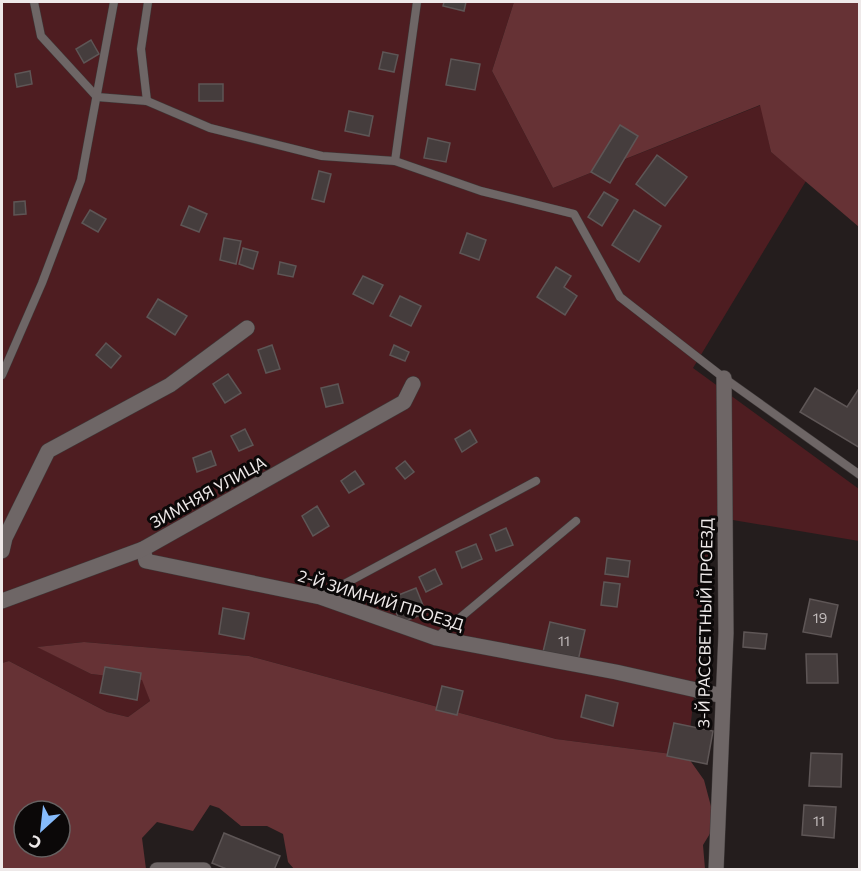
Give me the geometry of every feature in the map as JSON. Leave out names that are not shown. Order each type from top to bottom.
[{"type":"street","points":[[2,551],[4,538],[48,451],[170,385],[247,328]]},
{"type":"street","name":"3-Й РАССВЕТНЫЙ ПРОЕЗД","points":[[716,870],[726,633],[724,378]]},
{"type":"street","name":"ЗИМНЯЯ УЛИЦА","points":[[2,601],[143,549],[404,402],[413,384]]},
{"type":"street","name":"2-Й ЗИМНИЙ ПРОЕЗД","points":[[143,549],[146,561],[320,597],[436,638],[616,672],[723,696]]},
{"type":"street","points":[[157,870],[204,870]]},
{"type":"lane","points":[[34,2],[41,36],[97,97],[147,101],[210,128],[322,156],[394,161],[481,191],[574,214],[620,297],[724,378],[860,475]]},
{"type":"lane","points":[[2,375],[42,283],[81,180],[114,2]]},
{"type":"lane","points":[[147,101],[141,49],[148,2]]},
{"type":"lane","points":[[394,161],[417,2]]},
{"type":"lane","points":[[320,597],[536,481]]},
{"type":"lane","points":[[436,638],[576,521]]},
{"type":"shaded area","points":[[2,2],[514,2],[492,71],[553,188],[761,105],[771,152],[806,181],[693,368],[859,489],[859,541],[715,517],[687,756],[556,739],[249,656],[84,642],[38,647],[91,674],[143,680],[150,701],[128,717],[107,712],[9,661],[2,663]]},
{"type":"shaded area","points":[[514,2],[859,2],[859,227],[771,152],[760,105],[553,188],[492,71]]},
{"type":"shaded area","points":[[84,642],[249,656],[556,739],[687,756],[704,780],[713,814],[714,827],[703,845],[705,869],[294,869],[288,862],[283,834],[267,826],[241,826],[219,808],[210,805],[193,831],[157,822],[142,838],[146,869],[2,870],[2,663],[9,661],[107,712],[128,717],[150,701],[142,680],[91,674],[37,647]]},
{"type":"building","points":[[444,2],[466,2],[464,11],[443,6]]},
{"type":"building","points":[[91,40],[99,54],[84,63],[76,49]]},
{"type":"building","points":[[383,52],[398,55],[394,72],[379,69]]},
{"type":"building","points":[[451,59],[480,64],[475,90],[446,85]]},
{"type":"building","points":[[30,71],[32,84],[17,87],[15,74]]},
{"type":"building","points":[[199,84],[223,84],[223,101],[199,101]]},
{"type":"building","points":[[349,111],[373,116],[369,136],[345,131]]},
{"type":"building","points":[[620,125],[638,136],[610,183],[591,172]]},
{"type":"building","points":[[428,138],[450,143],[446,162],[424,158]]},
{"type":"building","points":[[657,155],[687,177],[665,206],[636,184]]},
{"type":"building","points":[[319,171],[331,174],[324,202],[312,199]]},
{"type":"building","points":[[604,192],[618,200],[602,226],[588,217]]},
{"type":"building","points":[[25,201],[26,214],[14,215],[14,202]]},
{"type":"building","points":[[189,206],[207,214],[199,232],[181,225]]},
{"type":"building","points":[[90,210],[106,219],[98,232],[82,223]]},
{"type":"building","points":[[634,210],[661,226],[639,262],[612,245]]},
{"type":"building","points":[[467,233],[486,240],[479,260],[460,253]]},
{"type":"building","points":[[224,238],[241,241],[236,264],[220,260]]},
{"type":"building","points":[[243,248],[258,252],[253,269],[239,264]]},
{"type":"building","points":[[280,262],[296,266],[293,277],[278,274]]},
{"type":"building","points":[[556,267],[571,276],[564,287],[577,296],[565,315],[537,297]]},
{"type":"building","points":[[363,276],[383,285],[373,304],[353,294]]},
{"type":"building","points":[[400,296],[421,306],[411,326],[390,316]]},
{"type":"building","points":[[158,299],[187,316],[175,335],[147,317]]},
{"type":"building","points":[[106,343],[121,356],[111,368],[96,355]]},
{"type":"building","points":[[272,345],[280,369],[266,373],[258,350]]},
{"type":"building","points":[[394,345],[409,352],[405,361],[390,355]]},
{"type":"building","points":[[228,374],[241,393],[225,403],[213,384]]},
{"type":"building","points":[[338,384],[343,403],[326,407],[321,388]]},
{"type":"building","points":[[860,387],[860,448],[800,412],[815,388],[847,407]]},
{"type":"building","points":[[245,429],[253,445],[239,451],[231,436]]},
{"type":"building","points":[[470,430],[477,442],[462,452],[455,439]]},
{"type":"building","points":[[211,451],[216,465],[197,472],[193,458]]},
{"type":"building","points":[[405,461],[414,472],[405,479],[396,468]]},
{"type":"building","points":[[355,471],[364,484],[349,493],[341,481]]},
{"type":"building","points":[[317,506],[329,526],[313,536],[302,516]]},
{"type":"building","points":[[506,528],[513,545],[496,551],[490,535]]},
{"type":"building","points":[[476,544],[482,559],[462,568],[456,552]]},
{"type":"building","points":[[607,558],[630,561],[628,577],[605,574]]},
{"type":"building","points":[[435,569],[442,584],[426,592],[419,577]]},
{"type":"building","points":[[604,582],[620,584],[617,607],[601,605]]},
{"type":"building","points":[[416,588],[426,613],[400,623],[391,598]]},
{"type":"building","points":[[810,599],[838,605],[831,637],[803,632]]},
{"type":"building","points":[[223,608],[249,613],[244,639],[219,634]]},
{"type":"building","points":[[550,622],[585,630],[578,661],[543,652]]},
{"type":"building","points":[[744,632],[767,634],[765,649],[743,647]]},
{"type":"building","points":[[806,654],[837,654],[838,683],[807,683]]},
{"type":"building","points":[[105,667],[141,673],[137,700],[100,693]]},
{"type":"building","points":[[442,686],[463,691],[457,715],[436,710]]},
{"type":"building","points":[[586,695],[618,703],[613,726],[581,717]]},
{"type":"building","points":[[674,723],[713,731],[707,764],[667,756]]},
{"type":"building","points":[[811,753],[842,754],[841,787],[809,786]]},
{"type":"building","points":[[804,805],[836,807],[834,838],[802,835]]},
{"type":"building","points":[[224,833],[280,856],[274,870],[229,870],[212,863]]}]
